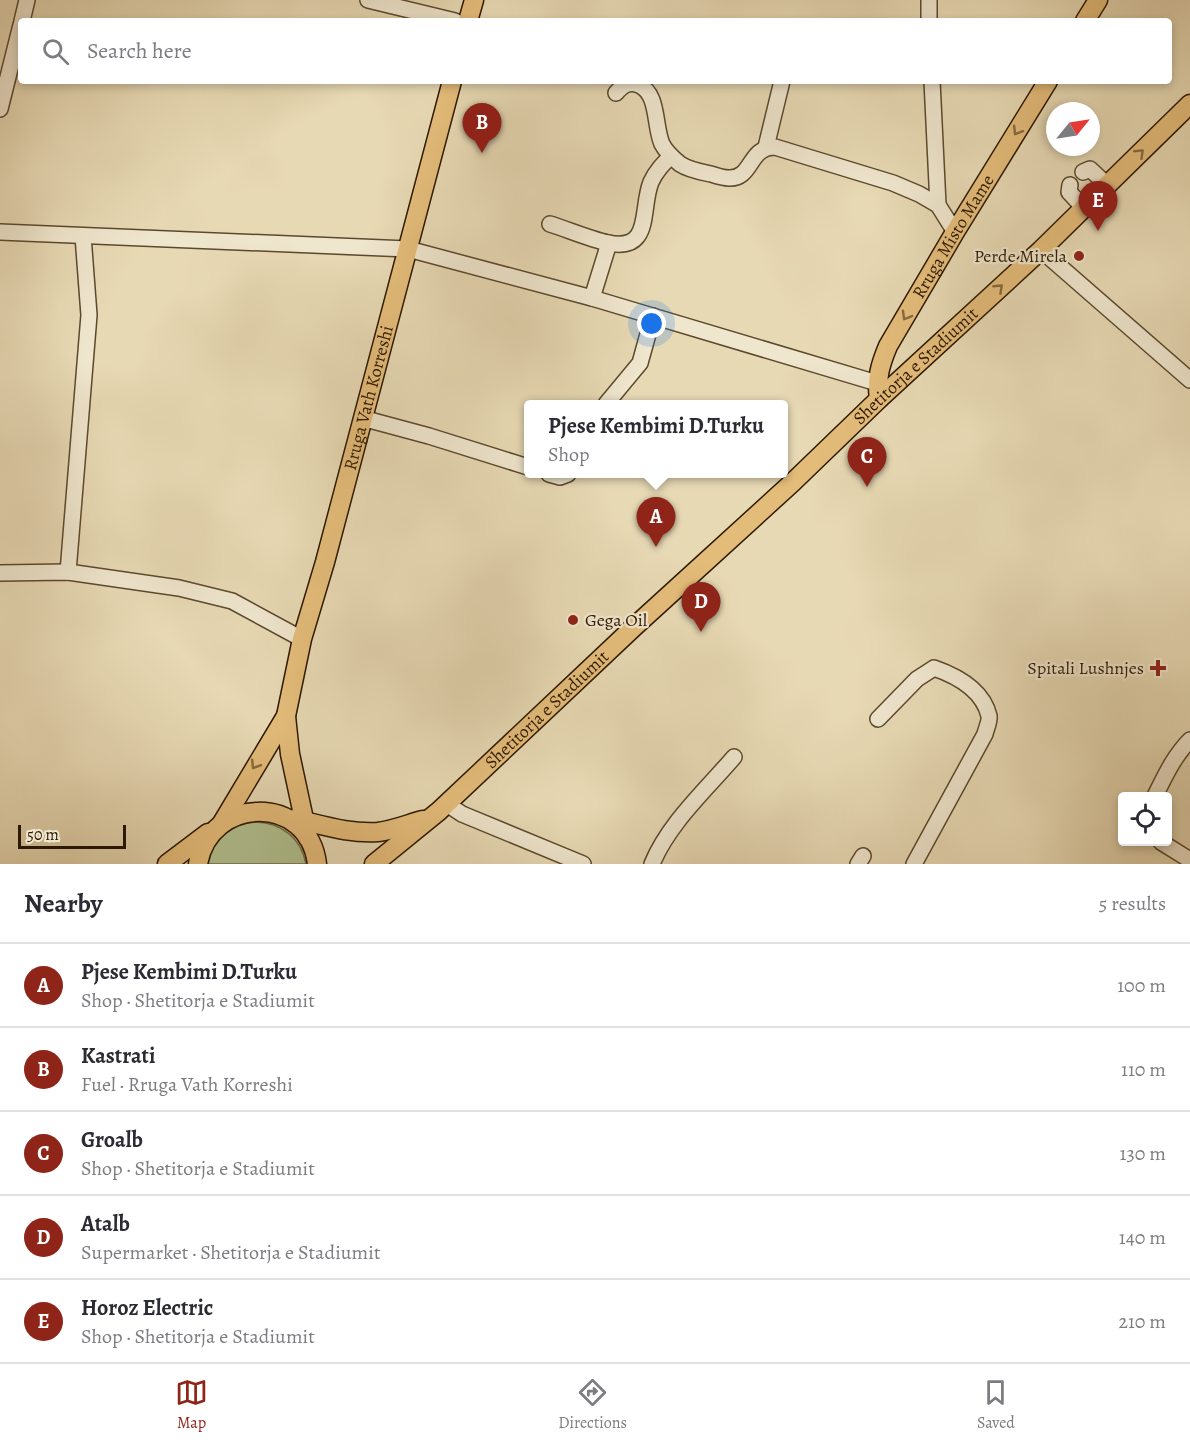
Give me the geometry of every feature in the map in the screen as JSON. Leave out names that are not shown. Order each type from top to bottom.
[{"type":"main road","points":[[469,18],[474,0]]},
{"type":"main road","points":[[1087,18],[1098,0]]},
{"type":"main road","name":"Rruga Vath Korreshi","points":[[317,864],[306,830],[295,781],[286,716],[302,639],[325,562],[451,84]]},
{"type":"main road","name":"Rruga Misto Mame","points":[[878,391],[880,365],[888,346],[1045,84]]},
{"type":"main road","name":"Shetitorja e Stadiumit","points":[[788,477],[878,391],[1041,250],[1190,104]]},
{"type":"main road","name":"Shetitorja e Stadiumit","points":[[374,864],[447,804],[787,478]]},
{"type":"main road","name":"Rruga Vath Korreshi","points":[[198,864],[205,842],[217,827],[286,716]]},
{"type":"main road","points":[[295,781],[307,802],[319,816],[351,831]]},
{"type":"main road","points":[[167,864],[193,843],[239,814],[257,811],[281,816],[306,830]]},
{"type":"main road","name":"Shetitorja e Stadiumit","points":[[306,830],[383,831],[428,819]]},
{"type":"street","points":[[23,18],[27,0]]},
{"type":"street","points":[[368,0],[443,18]]},
{"type":"street","points":[[929,0],[930,18]]},
{"type":"street","points":[[0,109],[18,39]]},
{"type":"street","points":[[615,93],[627,84]]},
{"type":"street","points":[[638,84],[644,87],[651,98],[662,144],[671,156],[683,166],[694,171],[729,178],[739,176],[747,170],[758,153],[766,147],[775,147],[893,183],[938,204]]},
{"type":"street","points":[[766,147],[781,84]]},
{"type":"street","points":[[932,84],[938,204],[955,232]]},
{"type":"street","points":[[550,224],[609,243],[628,244],[636,239],[642,230],[645,203],[651,183],[658,170],[671,156]]},
{"type":"street","points":[[1083,172],[1090,169],[1107,185]]},
{"type":"street","points":[[1070,185],[1069,192],[1084,208]]},
{"type":"street","points":[[0,232],[408,249],[653,315],[878,391]]},
{"type":"street","points":[[68,572],[89,315],[83,236]]},
{"type":"street","points":[[592,298],[609,243]]},
{"type":"street","points":[[1041,250],[1190,380]]},
{"type":"street","points":[[610,400],[640,363],[653,315]]},
{"type":"street","points":[[362,418],[524,466]]},
{"type":"street","points":[[0,573],[68,572],[179,588],[232,601],[302,639]]},
{"type":"street","points":[[878,719],[917,679],[934,668],[954,675],[972,688],[983,702],[990,718],[985,734],[914,864]]},
{"type":"street","points":[[1157,792],[1182,747],[1190,740]]},
{"type":"street","points":[[652,864],[658,848],[669,832],[734,757]]},
{"type":"street","points":[[447,804],[462,814],[583,864]]},
{"type":"street","points":[[1167,846],[1190,860]]},
{"type":"green space","points":[[247,823],[274,825],[289,834],[300,847],[306,864],[208,864],[214,847],[224,834]]},
{"type":"place","name":"Kastrati","points":[[482,153]]},
{"type":"place","name":"Horoz Electric","points":[[1098,231]]},
{"type":"place","name":"Perde Mirela","points":[[1079,256]]},
{"type":"place","name":"Groalb","points":[[867,487]]},
{"type":"place","name":"Pjese Kembimi D.Turku","points":[[656,547]]},
{"type":"place","name":"Gega Oil","points":[[573,620]]},
{"type":"place","name":"Atalb","points":[[701,632]]},
{"type":"place","name":"Spitali Lushnjes","points":[[1158,668]]}]
